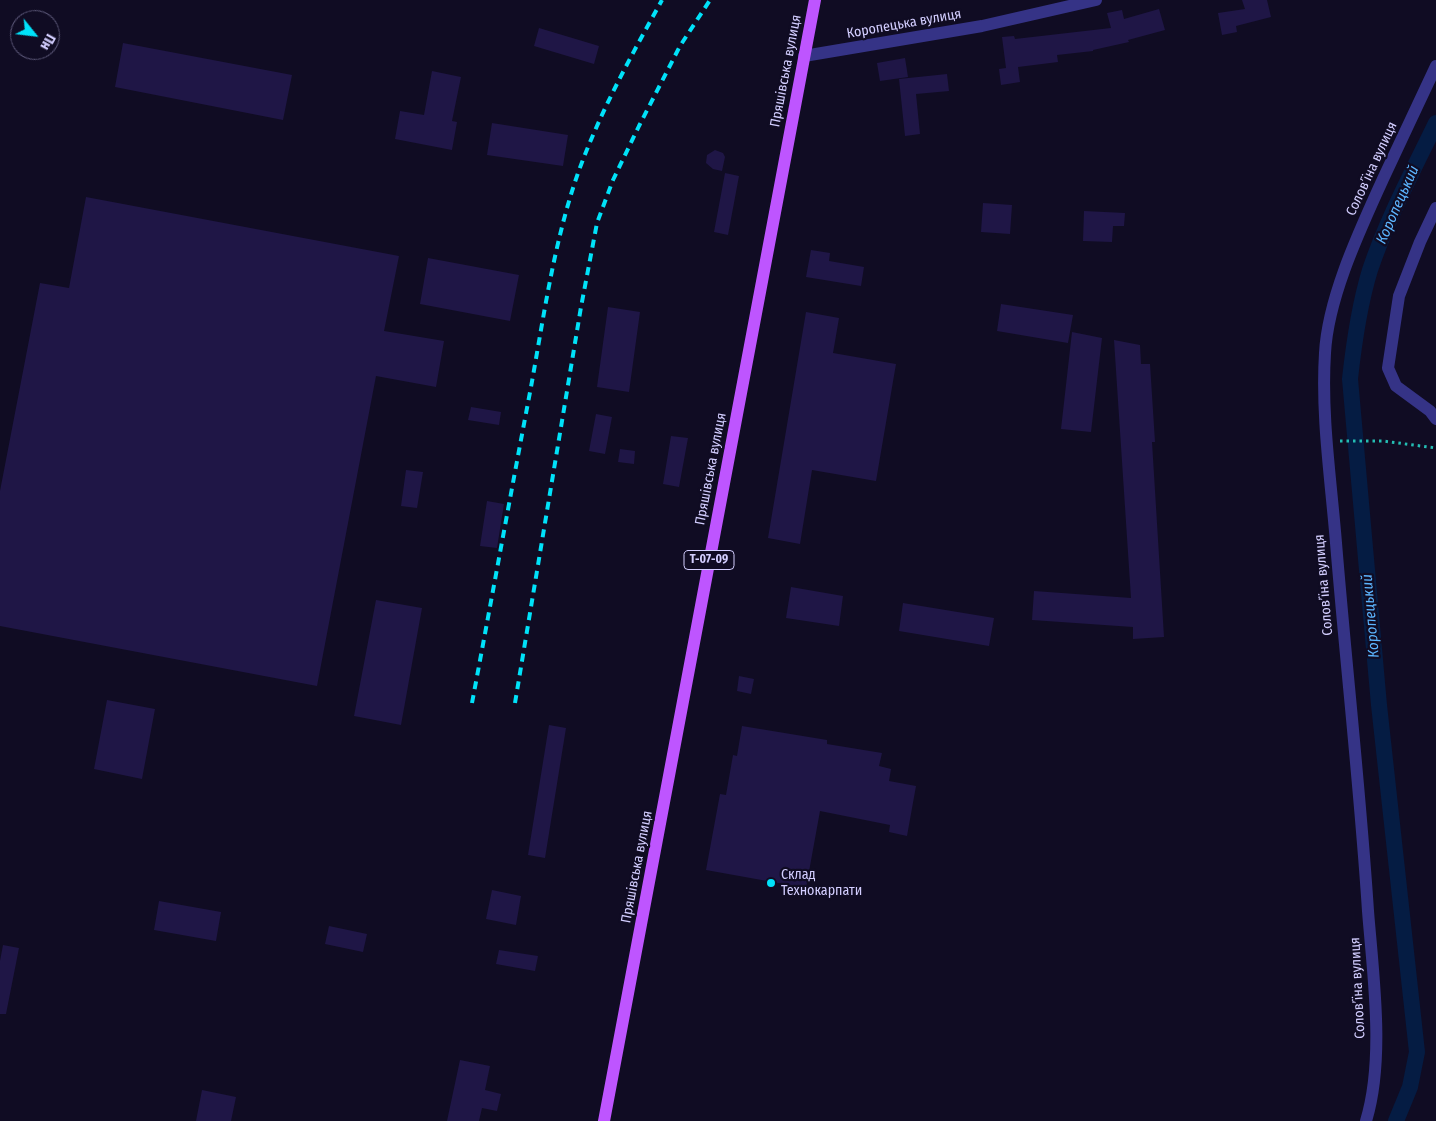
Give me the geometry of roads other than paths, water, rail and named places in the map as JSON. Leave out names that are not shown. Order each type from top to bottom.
[{"type":"main road","name":"Пряшівська вулиця","points":[[604,1121],[816,0]]},
{"type":"street","name":"Коропецька вулиця","points":[[804,56],[982,26],[1096,0]]},
{"type":"street","name":"Соловʼїна вулиця","points":[[1366,1121],[1374,1077],[1376,1020],[1364,852],[1345,654],[1328,441],[1325,351],[1331,318],[1342,277],[1362,225],[1436,66]]},
{"type":"street","points":[[1436,208],[1399,296],[1388,368],[1396,386],[1430,411],[1436,419]]},
{"type":"waterway","name":"Коропецький","points":[[1396,1121],[1410,1087],[1417,1052],[1379,705],[1350,379],[1357,324],[1370,270],[1392,214],[1436,123]]},
{"type":"railway","points":[[472,703],[545,306],[562,225],[578,173],[596,128],[662,0]]},
{"type":"railway","points":[[515,703],[581,307],[597,223],[613,180],[639,126],[680,46],[710,0]]},
{"type":"place","name":"Склад Технокарпати","points":[[771,883]]}]
